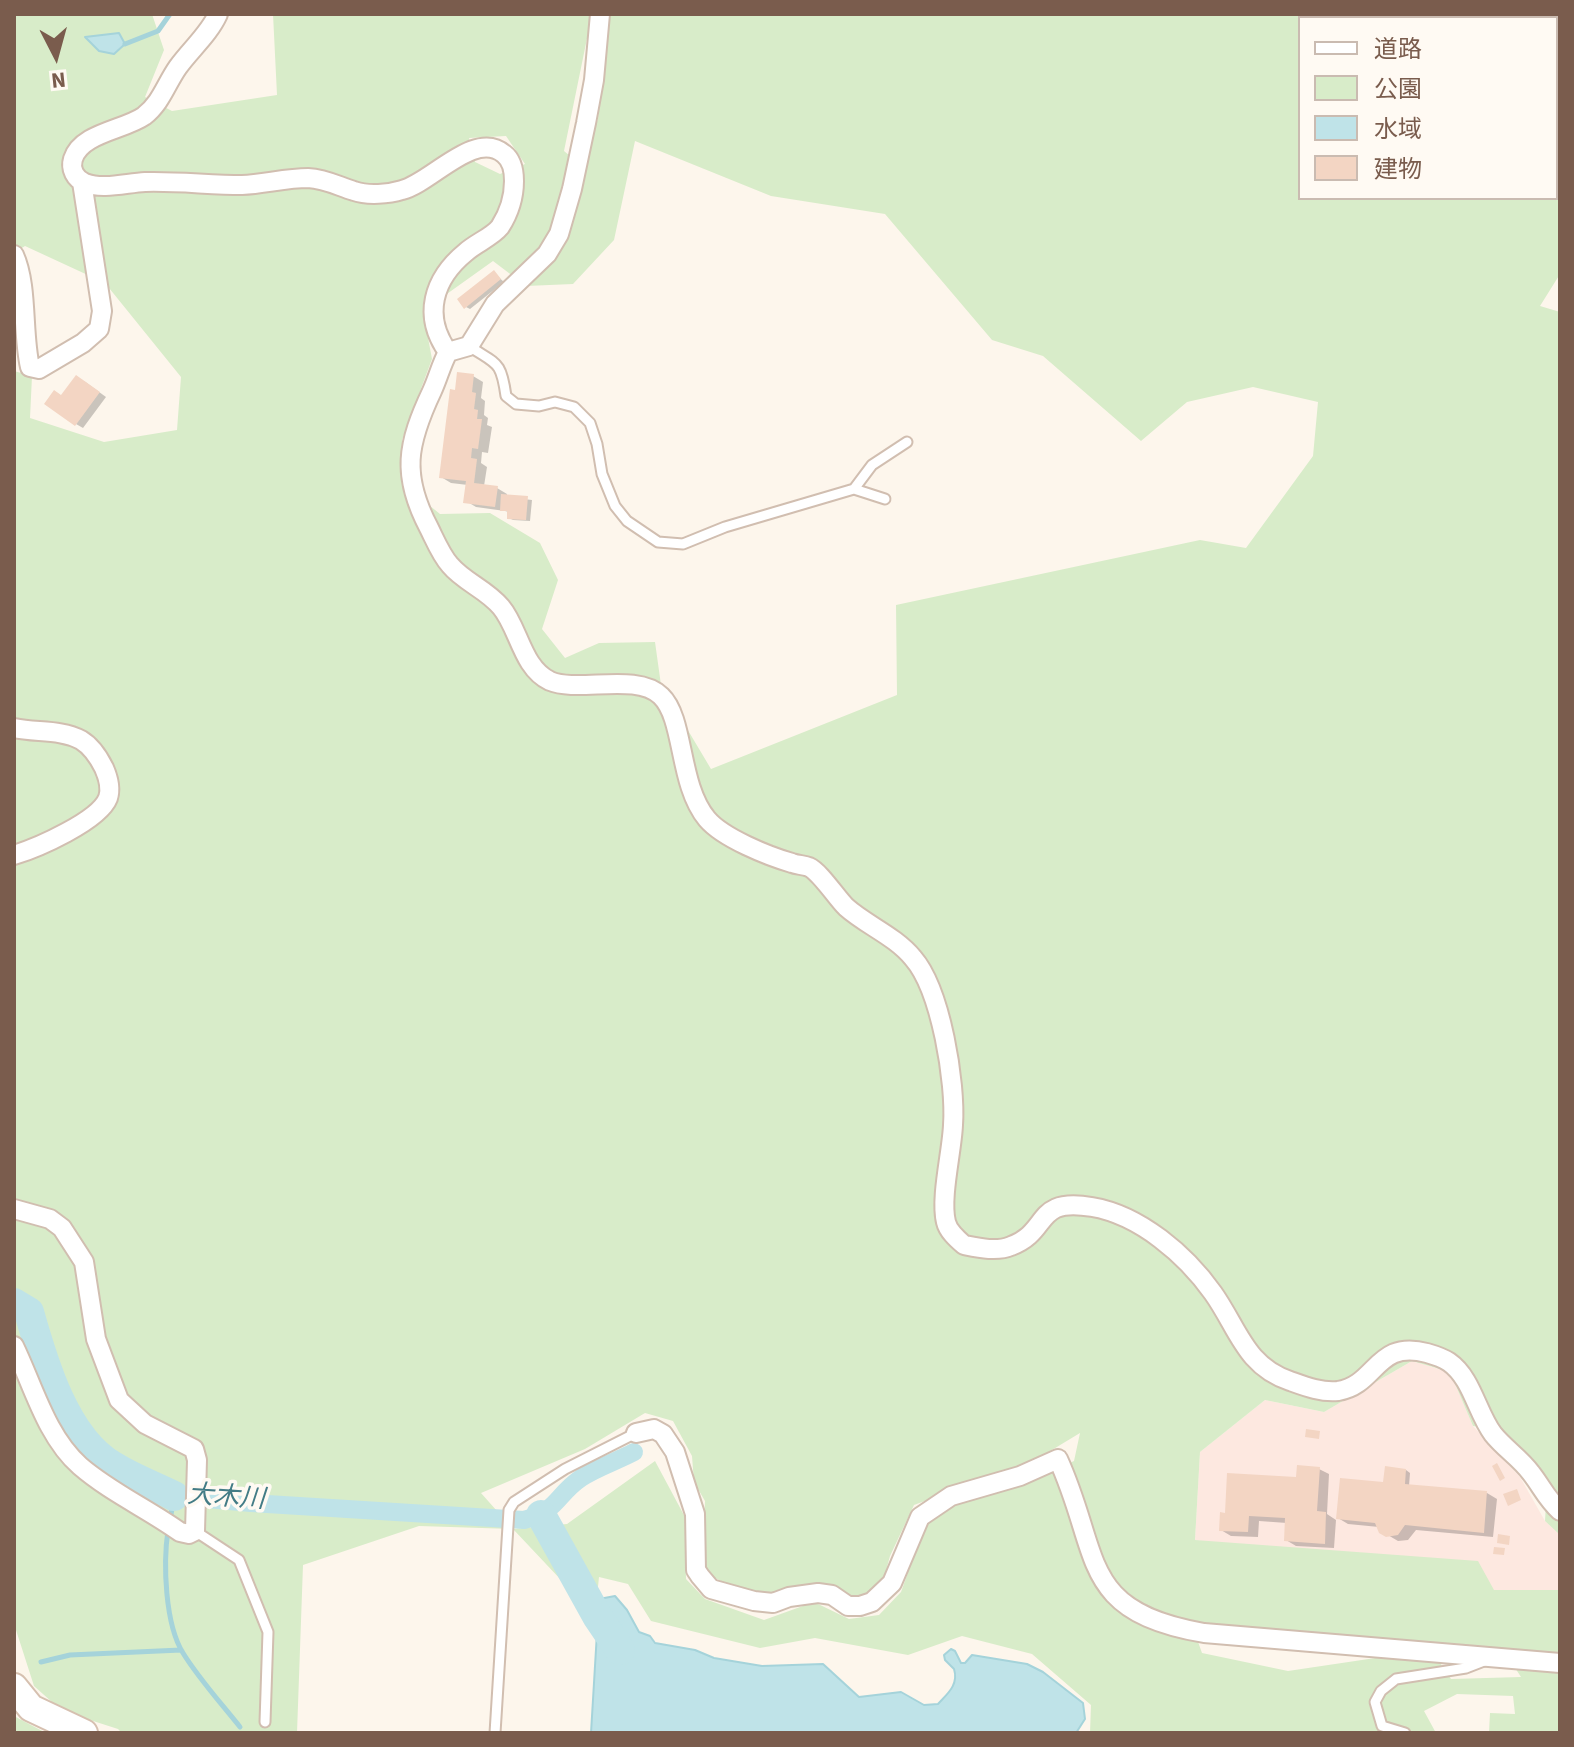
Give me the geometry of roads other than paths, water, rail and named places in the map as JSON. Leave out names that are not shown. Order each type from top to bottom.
[{"type":"main road","points":[[14,1687],[31,1708],[84,1733]]},
{"type":"street","points":[[218,14],[177,68],[157,104],[141,118],[78,149],[71,161],[73,173],[82,182],[97,186],[148,182],[239,185],[306,178],[327,180],[358,193],[380,193],[403,190],[421,182],[479,147],[491,147],[503,152],[514,174],[510,207],[498,229],[465,252],[447,271],[435,294],[433,318],[438,338],[448,352]]},
{"type":"street","points":[[600,14],[594,80],[586,123],[559,234],[547,254],[495,304],[469,346],[448,352],[420,414],[411,453],[411,487],[416,503],[449,564],[483,589],[502,608],[532,666],[548,680],[569,685],[599,682],[640,686],[660,694],[672,713],[683,768],[694,800],[708,820],[755,849],[812,868],[848,909],[914,958],[934,999],[946,1045],[953,1124],[945,1201],[946,1222],[964,1245],[987,1249],[1011,1247],[1028,1236],[1056,1206],[1107,1210],[1145,1228],[1180,1255],[1212,1293],[1250,1355],[1262,1368],[1282,1378],[1312,1388],[1338,1391],[1368,1375],[1393,1352],[1410,1349],[1435,1355],[1450,1362],[1464,1378],[1493,1435],[1531,1473],[1547,1499],[1560,1511]]},
{"type":"street","points":[[14,255],[21,286],[27,355],[30,367],[39,369],[83,343],[99,329],[102,311],[82,182]]},
{"type":"street","points":[[14,728],[63,733],[83,741],[97,756],[109,785],[108,799],[91,818],[14,855]]},
{"type":"street","points":[[14,1209],[50,1219],[62,1228],[84,1262],[96,1339],[119,1400],[145,1424],[194,1449],[197,1475],[191,1527],[158,1516],[79,1465],[58,1437],[35,1396],[14,1346]]},
{"type":"street","points":[[636,1433],[654,1429],[663,1434],[675,1452],[695,1514],[696,1570],[711,1589],[731,1596],[773,1603],[818,1593],[832,1595],[848,1606],[872,1602],[892,1583],[920,1517],[951,1496],[1020,1476],[1058,1459],[1074,1498],[1096,1571],[1109,1590],[1144,1617],[1170,1627],[1204,1633],[1560,1663]]},
{"type":"lane","points":[[469,346],[498,363],[504,377],[506,396],[516,404],[539,406],[555,402],[574,407],[590,423],[602,474],[615,506],[627,521],[658,542],[683,544],[725,527],[854,489],[885,499]]},
{"type":"lane","points":[[854,489],[872,465],[907,442]]},
{"type":"lane","points":[[495,1733],[509,1510],[514,1502],[565,1469],[636,1433]]},
{"type":"lane","points":[[191,1527],[239,1560],[268,1632],[265,1722]]},
{"type":"lane","points":[[1405,1733],[1382,1726],[1375,1702],[1381,1691],[1396,1679],[1466,1668],[1495,1657]]},
{"type":"water","points":[[119,33],[125,44],[114,54],[99,51],[85,37]]},
{"type":"water","points":[[615,1596],[639,1632],[650,1636],[655,1643],[762,1666],[823,1664],[859,1697],[901,1692],[924,1705],[938,1704],[955,1680],[954,1669],[944,1655],[951,1649],[961,1663],[972,1655],[1027,1664],[1043,1672],[1083,1703],[1085,1719],[1076,1733],[591,1733],[599,1599]]},
{"type":"waterway","points":[[125,44],[158,31],[170,14]]},
{"type":"waterway","name":"大木川","points":[[14,1303],[29,1312],[58,1397],[82,1437],[113,1466],[174,1496]]},
{"type":"waterway","name":"大木川","points":[[174,1496],[524,1520],[544,1512],[581,1478],[634,1452]]},
{"type":"waterway","points":[[170,1521],[174,1496]]},
{"type":"waterway","name":"大木川","points":[[541,1515],[597,1616],[620,1650]]},
{"type":"waterway","points":[[168,1530],[167,1593],[177,1641],[196,1672],[240,1727]]},
{"type":"waterway","points":[[41,1662],[70,1655],[181,1650]]}]
